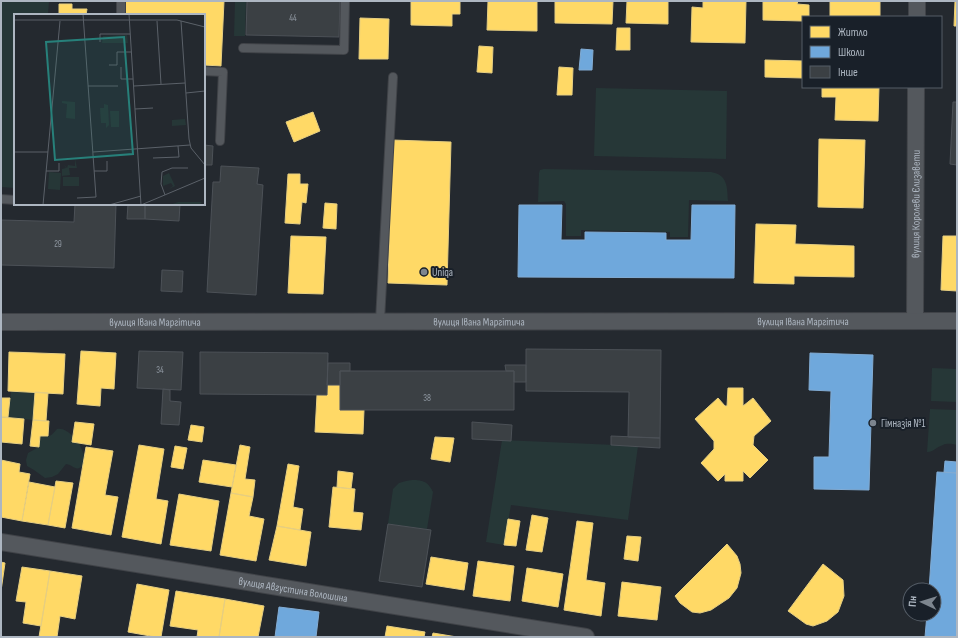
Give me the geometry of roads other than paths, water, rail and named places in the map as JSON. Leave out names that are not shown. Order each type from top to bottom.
[{"type":"street","points":[[917,1],[917,16]]},
{"type":"street","name":"вулиця Королеви Єлизавети","points":[[915,320],[916,88]]},
{"type":"street","name":"вулиця Івана Маргітича","points":[[1,322],[957,321]]},
{"type":"street","name":"вулиця Августина Волошина","points":[[1,542],[586,637]]},
{"type":"lane","points":[[121,1],[121,14]]},
{"type":"lane","points":[[243,48],[344,50],[346,1]]},
{"type":"lane","points":[[205,71],[223,72],[220,141]]},
{"type":"lane","points":[[380,322],[393,77]]},
{"type":"lane","points":[[1,199],[14,200]]},
{"type":"place","name":"Uniqa","points":[[424,272]]},
{"type":"place","name":"Гімназія №1","points":[[873,423]]}]
